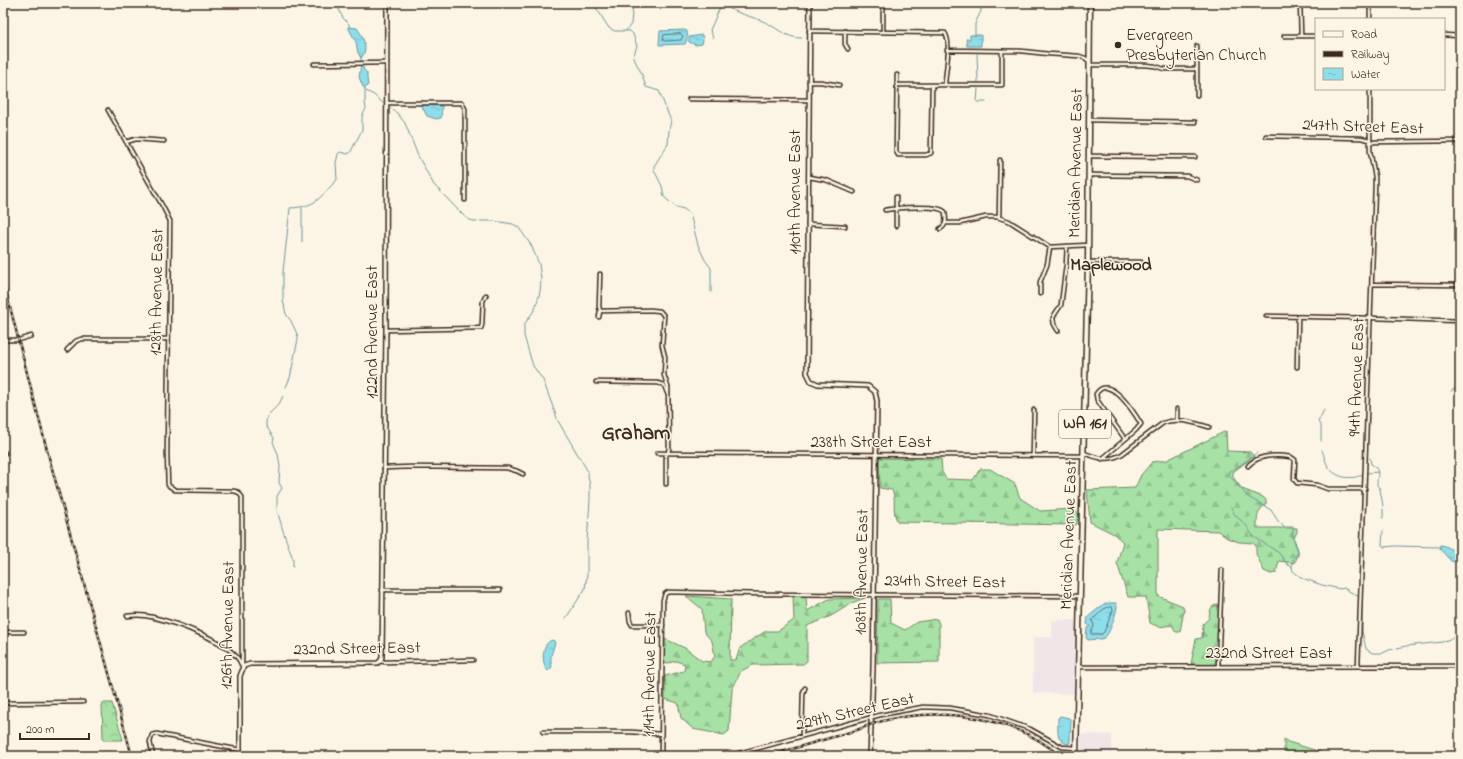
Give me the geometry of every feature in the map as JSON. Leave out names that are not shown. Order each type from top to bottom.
[{"type":"main road","name":"Meridian Avenue East","points":[[1076,756],[1088,262],[1090,3]]},
{"type":"street","name":"122nd Avenue East","points":[[380,661],[382,657],[386,330],[387,3]]},
{"type":"street","name":"110th Avenue East","points":[[810,3],[807,373],[810,380],[818,384],[864,385],[873,389]]},
{"type":"street","points":[[883,3],[883,32]]},
{"type":"street","points":[[1300,3],[1301,35]]},
{"type":"street","points":[[1370,3],[1370,18]]},
{"type":"street","points":[[809,31],[945,33],[947,50],[945,85]]},
{"type":"street","points":[[845,31],[848,49]]},
{"type":"street","points":[[1445,35],[1460,36]]},
{"type":"street","points":[[1284,36],[1315,36]]},
{"type":"street","points":[[1197,46],[1197,95]]},
{"type":"street","points":[[947,50],[1018,50],[1076,56],[1085,58],[1090,63],[1152,66],[1164,69],[1197,69]]},
{"type":"street","points":[[897,85],[1002,85],[1002,51]]},
{"type":"street","points":[[314,64],[387,63]]},
{"type":"street","points":[[897,76],[896,151],[898,155],[930,154],[932,85]]},
{"type":"street","points":[[809,82],[839,85]]},
{"type":"street","name":"94th Avenue East","points":[[1358,666],[1375,180],[1370,158],[1370,90]]},
{"type":"street","points":[[689,99],[809,100]]},
{"type":"street","points":[[387,103],[461,102],[465,109],[465,200]]},
{"type":"street","name":"128th Avenue East","points":[[108,110],[170,221],[167,483],[174,490],[234,491],[238,492],[240,495]]},
{"type":"street","points":[[1090,120],[1195,122]]},
{"type":"street","name":"247th Street East","points":[[1266,136],[1361,138],[1370,140],[1371,142],[1460,141]]},
{"type":"street","points":[[126,142],[136,139],[164,141]]},
{"type":"street","points":[[1089,156],[1195,157]]},
{"type":"street","points":[[999,217],[1000,160]]},
{"type":"street","points":[[1089,175],[1187,176],[1197,180]]},
{"type":"street","points":[[808,177],[826,180],[854,192]]},
{"type":"street","points":[[896,198],[896,226]]},
{"type":"street","points":[[885,210],[941,208],[944,210],[946,223],[940,230]]},
{"type":"street","points":[[946,223],[960,223],[989,217],[999,217],[1009,221],[1050,247],[1088,245]]},
{"type":"street","points":[[808,224],[845,226]]},
{"type":"street","points":[[1058,331],[1054,324],[1053,318],[1061,306],[1067,246]]},
{"type":"street","points":[[1040,294],[1040,282],[1047,265],[1050,247]]},
{"type":"street","points":[[1088,262],[1141,262]]},
{"type":"street","points":[[598,317],[600,311],[600,274]]},
{"type":"street","points":[[1372,284],[1460,285]]},
{"type":"street","points":[[386,330],[481,328],[483,301],[486,295]]},
{"type":"street","points":[[600,311],[651,310],[658,311],[663,314],[662,345],[665,358],[664,375],[668,387],[669,448],[666,457],[666,484]]},
{"type":"street","points":[[1266,316],[1371,317],[1460,321]]},
{"type":"street","points":[[1298,317],[1298,367]]},
{"type":"street","points":[[3,340],[19,340],[31,336]]},
{"type":"street","points":[[66,350],[76,341],[81,339],[168,338]]},
{"type":"street","points":[[596,382],[661,383],[664,385],[668,395]]},
{"type":"street","points":[[1102,459],[1125,439],[1141,424],[1116,392],[1109,388],[1102,388],[1097,392],[1097,400],[1125,439]]},
{"type":"street","name":"108th Avenue East","points":[[870,756],[877,401],[873,389]]},
{"type":"street","points":[[1033,455],[1034,410]]},
{"type":"street","points":[[1177,410],[1177,420]]},
{"type":"street","points":[[1102,459],[1111,459],[1119,456],[1163,423],[1177,420],[1209,427]]},
{"type":"street","name":"238th Street East","points":[[657,453],[876,455],[1084,454],[1102,459]]},
{"type":"street","points":[[1248,466],[1252,460],[1259,457],[1287,456],[1293,458],[1295,462],[1294,479],[1296,483],[1317,485],[1328,489],[1365,489]]},
{"type":"street","points":[[384,468],[507,468],[523,474]]},
{"type":"street","name":"126th Avenue East","points":[[240,495],[242,501],[242,668],[240,676],[240,756]]},
{"type":"street","points":[[1218,666],[1222,570]]},
{"type":"street","points":[[382,590],[500,590]]},
{"type":"street","name":"234th Street East","points":[[666,593],[675,591],[762,594],[1080,596]]},
{"type":"street","name":"114th Avenue East","points":[[661,756],[663,625],[664,600],[666,593]]},
{"type":"street","points":[[629,612],[631,624],[634,626],[663,625]]},
{"type":"street","points":[[127,616],[150,616],[172,622],[206,636],[232,652],[240,661],[242,668]]},
{"type":"street","points":[[3,632],[24,632]]},
{"type":"street","name":"232nd Street East","points":[[242,668],[245,665],[250,664],[378,663],[380,661],[473,660]]},
{"type":"street","name":"232nd Street East","points":[[1078,667],[1460,666]]},
{"type":"street","points":[[802,736],[803,694],[805,688]]},
{"type":"street","points":[[3,703],[83,702]]},
{"type":"street","name":"229th Street East","points":[[729,756],[901,710],[942,707],[966,710],[1002,718],[1038,732],[1062,747],[1076,748]]},
{"type":"street","points":[[543,732],[631,732],[661,734]]},
{"type":"street","points":[[153,756],[150,742],[151,736],[159,734],[240,750]]},
{"type":"shaded area","points":[[1052,620],[1075,620],[1074,694],[1033,693],[1033,637],[1052,637]]},
{"type":"shaded area","points":[[1081,734],[1112,735],[1112,756],[1081,756]]},
{"type":"green space","points":[[1226,431],[1227,451],[1250,452],[1254,456],[1233,472],[1233,477],[1242,489],[1263,497],[1266,500],[1266,504],[1258,514],[1257,528],[1297,528],[1294,538],[1298,550],[1298,556],[1294,563],[1279,561],[1276,573],[1271,574],[1264,571],[1256,554],[1256,546],[1253,543],[1239,542],[1227,538],[1218,531],[1158,529],[1158,596],[1183,606],[1184,610],[1180,632],[1176,632],[1172,625],[1159,627],[1150,623],[1146,597],[1128,597],[1117,563],[1123,542],[1114,534],[1090,522],[1087,490],[1135,488],[1141,475],[1152,462],[1167,460]]},
{"type":"green space","points":[[879,458],[941,459],[942,472],[946,479],[973,480],[980,469],[990,469],[1015,484],[1020,498],[1040,511],[1072,509],[1079,514],[1076,525],[898,522],[895,514],[892,490],[880,488]]},
{"type":"green space","points":[[686,596],[731,599],[730,660],[736,660],[740,648],[766,631],[778,631],[794,620],[793,596],[806,597],[807,611],[829,599],[865,598],[854,602],[831,616],[807,626],[807,661],[803,664],[753,665],[741,671],[732,690],[729,731],[724,735],[693,729],[681,718],[678,703],[665,699],[665,676],[684,671],[685,664],[676,661],[664,664],[665,639],[685,648],[702,661],[711,662],[715,656],[712,641],[704,632],[702,609]]},
{"type":"green space","points":[[878,599],[890,599],[891,623],[905,630],[917,622],[937,619],[939,624],[939,662],[877,663]]},
{"type":"green space","points":[[1219,604],[1217,664],[1191,664],[1196,639],[1202,638],[1203,624],[1209,618],[1212,607]]},
{"type":"green space","points":[[102,703],[112,703],[123,740],[103,740]]},
{"type":"green space","points":[[1284,739],[1288,742],[1321,752],[1320,756],[1284,756]]},
{"type":"water","points":[[348,27],[357,28],[363,39],[365,51],[361,58],[358,53],[356,42]]},
{"type":"water","points":[[660,31],[687,31],[687,39],[685,44],[659,45]]},
{"type":"water","points":[[702,35],[702,44],[696,45],[689,42],[689,37]]},
{"type":"water","points":[[970,35],[981,35],[981,46],[967,46],[966,39],[970,39]]},
{"type":"water","points":[[361,64],[367,73],[368,85],[365,88],[363,87],[359,77]]},
{"type":"water","points":[[421,105],[442,106],[441,118],[436,119],[427,116]]},
{"type":"water","points":[[1440,545],[1452,550],[1458,555],[1458,558],[1454,562],[1451,561],[1440,549]]},
{"type":"water","points":[[1116,603],[1117,609],[1108,633],[1102,639],[1088,640],[1086,638],[1087,628],[1090,626],[1087,624],[1088,617],[1104,604]]},
{"type":"water","points":[[553,640],[555,642],[551,656],[552,667],[548,671],[544,663],[543,654],[546,645]]},
{"type":"water","points":[[1060,716],[1071,720],[1069,744],[1061,741],[1059,738],[1058,718]]},
{"type":"waterway","points":[[336,3],[343,18],[349,24],[349,27]]},
{"type":"waterway","points":[[593,3],[609,28],[615,31],[630,31],[633,34],[637,46],[633,57],[641,72],[646,87],[659,91],[671,121],[668,144],[654,166],[654,170],[662,186],[664,197],[676,207],[684,209],[690,214],[698,245],[705,260],[711,268],[711,292]]},
{"type":"waterway","points":[[626,31],[631,24],[633,3]]},
{"type":"waterway","points":[[720,3],[735,11],[765,22],[785,34],[796,38],[802,38]]},
{"type":"waterway","points":[[975,36],[975,24],[981,11],[981,3]]},
{"type":"waterway","points":[[713,38],[710,30],[721,5]]},
{"type":"waterway","points":[[977,54],[978,82]]},
{"type":"waterway","points":[[361,56],[361,62]]},
{"type":"waterway","points":[[286,387],[290,378],[298,339],[291,321],[286,314],[283,300],[283,272],[290,208],[313,203],[318,200],[337,180],[336,163],[338,154],[340,152],[347,154],[350,153],[362,130],[362,116],[366,109],[365,88]]},
{"type":"waterway","points":[[978,89],[977,102],[986,102]]},
{"type":"waterway","points":[[366,91],[374,95],[385,105]]},
{"type":"waterway","points":[[389,107],[397,113],[405,123],[418,156],[434,185],[463,215],[470,220],[477,222]]},
{"type":"waterway","points":[[302,208],[302,242]]},
{"type":"waterway","points":[[480,221],[494,221],[513,224],[519,228],[531,245],[539,264],[541,279],[540,292],[535,309],[524,325],[524,336],[533,366],[543,380],[558,421],[587,470],[590,486],[587,575],[585,589],[566,618]]},
{"type":"waterway","points":[[1451,391],[1460,385]]},
{"type":"waterway","points":[[277,508],[277,496],[282,488],[279,483],[280,466],[278,454],[273,442],[274,438],[266,426],[266,423],[267,416],[279,404],[283,396]]},
{"type":"waterway","points":[[1321,441],[1321,426],[1318,422],[1324,410]]},
{"type":"waterway","points":[[1322,450],[1326,462],[1333,472],[1350,478],[1364,474]]},
{"type":"waterway","points":[[1257,453],[1236,468],[1229,471],[1228,474],[1248,497],[1271,510],[1284,527],[1294,527],[1293,537],[1298,552],[1293,560],[1292,567]]},
{"type":"waterway","points":[[1370,458],[1371,464],[1377,470],[1377,485],[1380,489],[1383,506]]},
{"type":"waterway","points":[[1367,473],[1378,472]]},
{"type":"waterway","points":[[1231,507],[1235,515],[1246,525],[1253,536],[1279,553],[1287,564],[1292,567],[1293,571],[1303,579]]},
{"type":"waterway","points":[[1383,509],[1383,518]]},
{"type":"waterway","points":[[277,510],[293,559],[293,567]]},
{"type":"waterway","points":[[1383,531],[1382,545],[1384,547],[1440,547]]},
{"type":"waterway","points":[[1456,561],[1460,565]]},
{"type":"waterway","points":[[1305,579],[1322,585],[1340,589],[1344,588],[1359,597]]},
{"type":"waterway","points":[[1362,600],[1362,631],[1366,649],[1372,653],[1383,653],[1406,646],[1442,642],[1452,638],[1460,638]]},
{"type":"railway","points":[[3,280],[48,454],[132,756]]},
{"type":"railway","points":[[768,756],[881,722],[907,716],[934,714],[962,716],[990,721],[1016,729],[1039,741],[1060,756]]},
{"type":"place","name":"Evergreen Presbyterian Church","points":[[1118,45]]},
{"type":"district","name":"Maplewood","points":[[1111,266]]},
{"type":"district","name":"Graham","points":[[636,434]]}]
